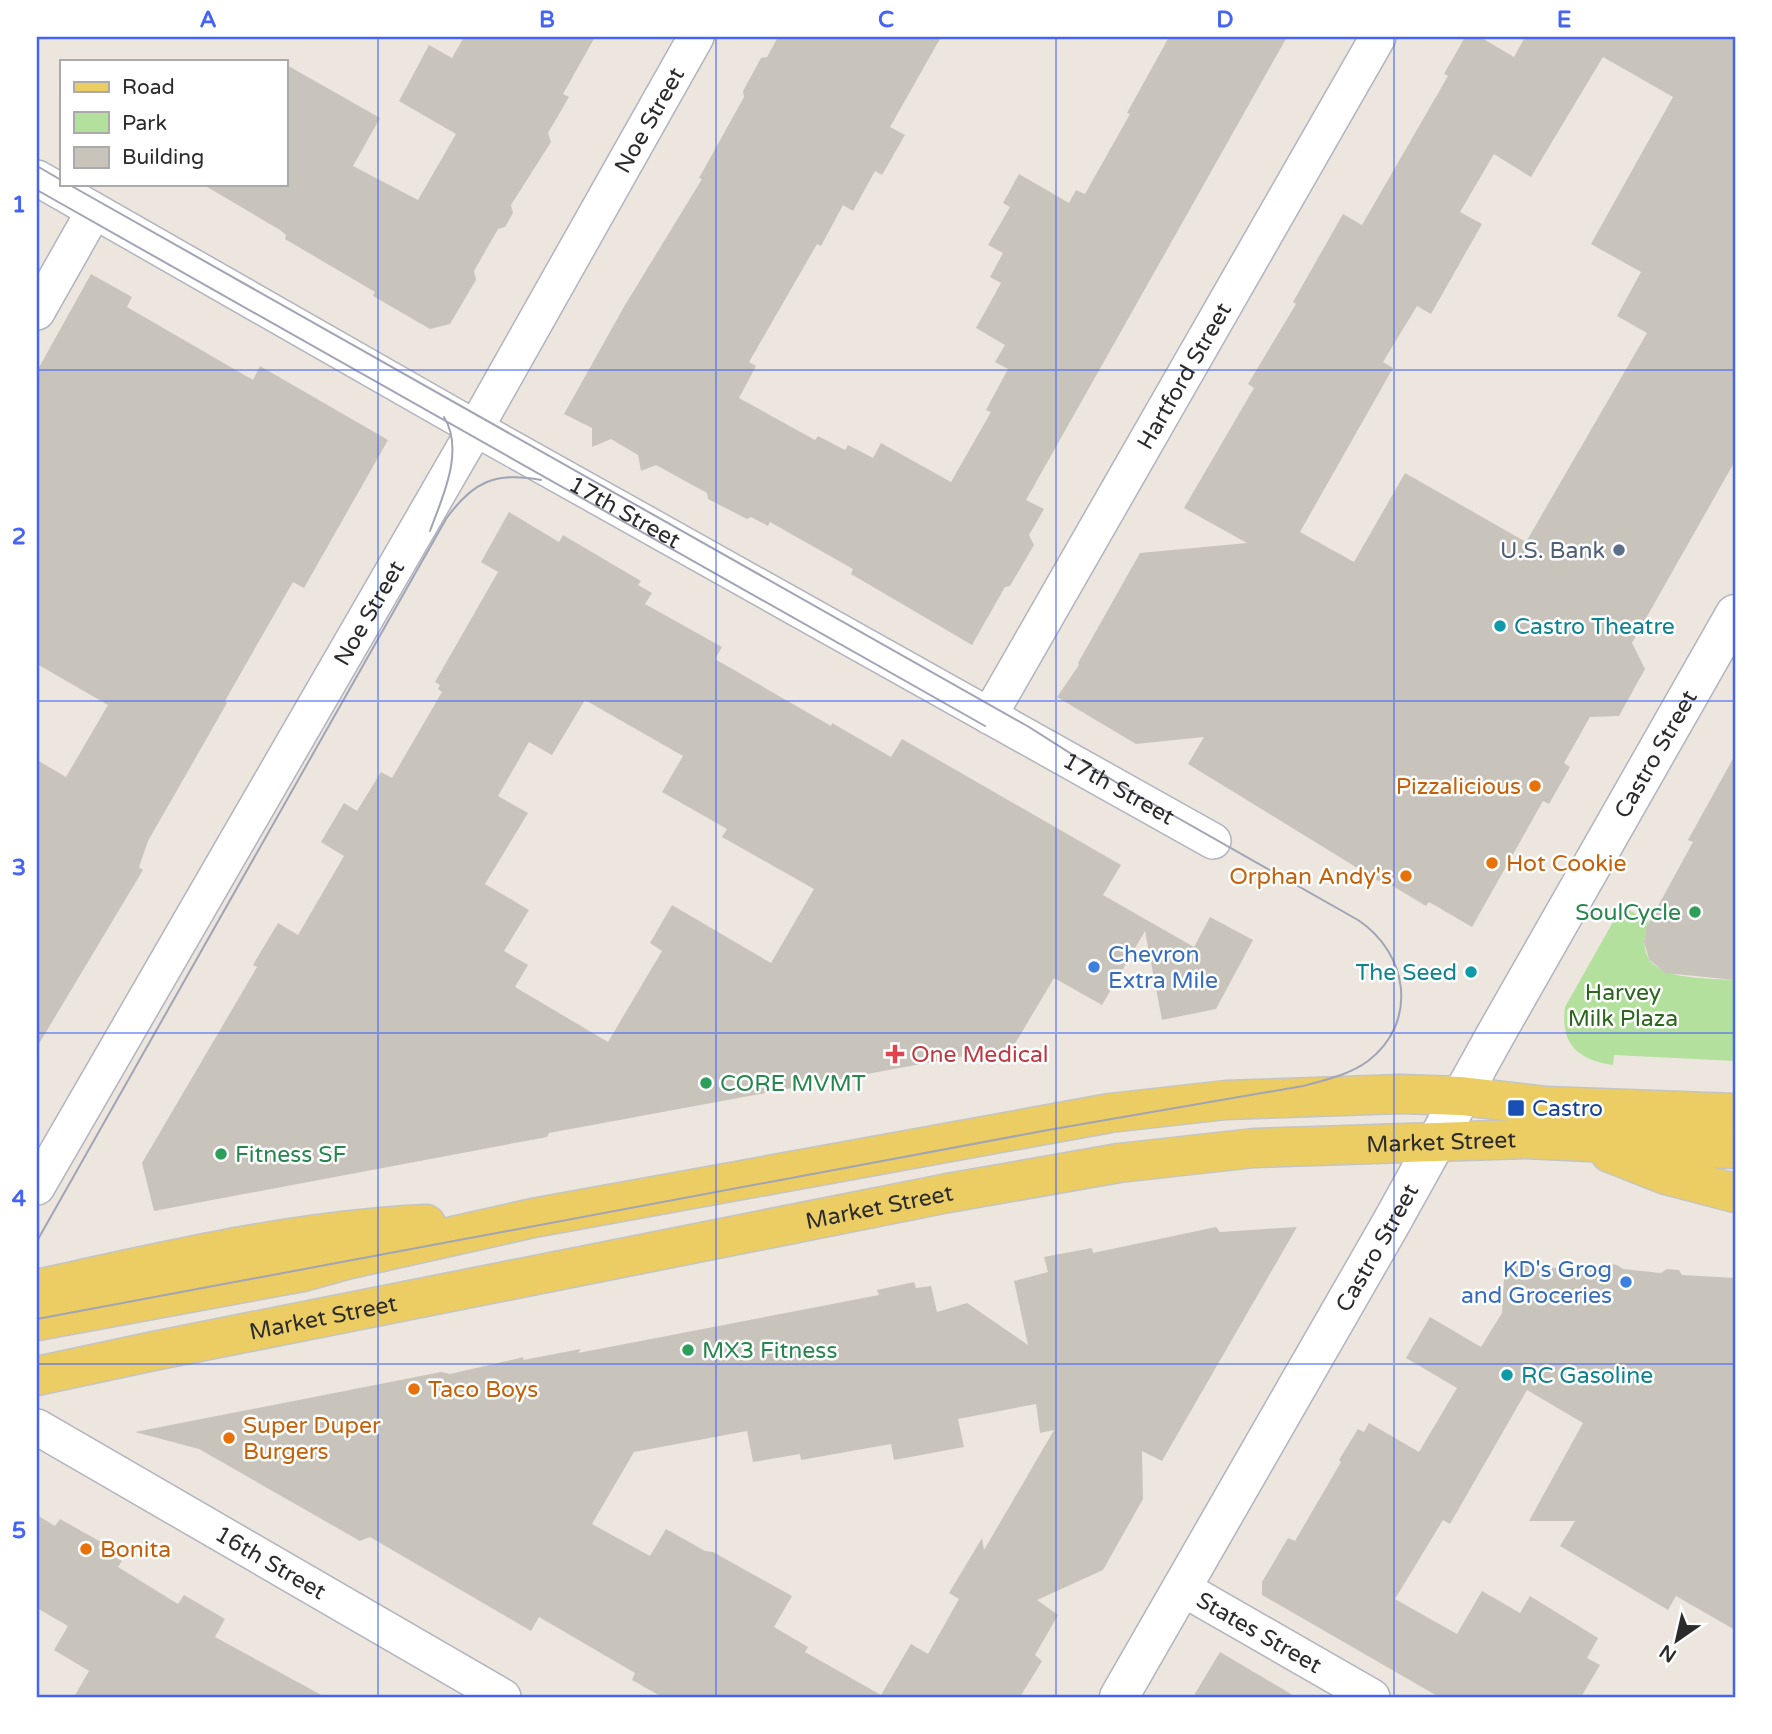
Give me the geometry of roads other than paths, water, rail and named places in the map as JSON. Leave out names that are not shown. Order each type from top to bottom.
[{"type":"main road","name":"Castro Street","points":[[1119,1697],[1390,1225],[1735,614]]},
{"type":"main road","name":"Market Street","points":[[37,1321],[303,1272],[533,1218],[1111,1113],[1226,1100],[1401,1094],[1461,1096],[1546,1107],[1735,1113]]},
{"type":"main road","name":"Market Street","points":[[37,1376],[921,1199],[1119,1163],[1254,1148],[1526,1139],[1735,1149]]},
{"type":"main road","points":[[1590,1142],[1640,1166],[1735,1193]]},
{"type":"main road","name":"Market Street","points":[[37,1289],[122,1270],[364,1227],[533,1218]]},
{"type":"street","name":"Noe Street","points":[[37,1186],[475,428],[696,37]]},
{"type":"street","name":"Hartford Street","points":[[989,716],[1378,37]]},
{"type":"street","name":"17th Street","points":[[37,178],[475,428],[1213,841]]},
{"type":"street","points":[[37,312],[94,211]]},
{"type":"street","name":"16th Street","points":[[37,1427],[503,1697]]},
{"type":"street","name":"States Street","points":[[1182,1588],[1372,1697]]},
{"type":"tram line","points":[[37,166],[60,179]]},
{"type":"tram line","points":[[37,1319],[1048,1130],[1303,1086],[1345,1073],[1368,1061],[1384,1045],[1395,1027],[1401,988],[1397,969],[1388,950],[1375,934],[1358,920],[1125,788],[1029,727],[72,186]]},
{"type":"tram line","points":[[37,190],[985,726]]},
{"type":"tram line","points":[[430,531],[452,459],[450,430],[444,417]]},
{"type":"tram line","points":[[37,1241],[446,519],[465,496],[486,482],[511,477],[541,480]]},
{"type":"place","name":"U.S. Bank","points":[[1619,550]]},
{"type":"place","name":"Castro Theatre","points":[[1500,626]]},
{"type":"place","name":"Pizzalicious","points":[[1535,786]]},
{"type":"place","name":"Hot Cookie","points":[[1492,863]]},
{"type":"place","name":"Orphan Andy's","points":[[1406,876]]},
{"type":"place","name":"SoulCycle","points":[[1695,912]]},
{"type":"place","name":"Chevron Extra Mile","points":[[1094,967]]},
{"type":"place","name":"The Seed","points":[[1471,972]]},
{"type":"place","name":"One Medical","points":[[895,1054]]},
{"type":"place","name":"CORE MVMT","points":[[706,1083]]},
{"type":"place","name":"Castro","points":[[1516,1108]]},
{"type":"place","name":"Fitness SF","points":[[221,1154]]},
{"type":"place","name":"KD's Grog and Groceries","points":[[1626,1282]]},
{"type":"place","name":"MX3 Fitness","points":[[688,1350]]},
{"type":"place","name":"RC Gasoline","points":[[1507,1375]]},
{"type":"place","name":"Taco Boys","points":[[414,1389]]},
{"type":"place","name":"Super Duper Burgers","points":[[229,1438]]},
{"type":"place","name":"Bonita","points":[[86,1549]]},
{"type":"park label","name":"Harvey Milk Plaza","points":[[1623,1005]]}]
